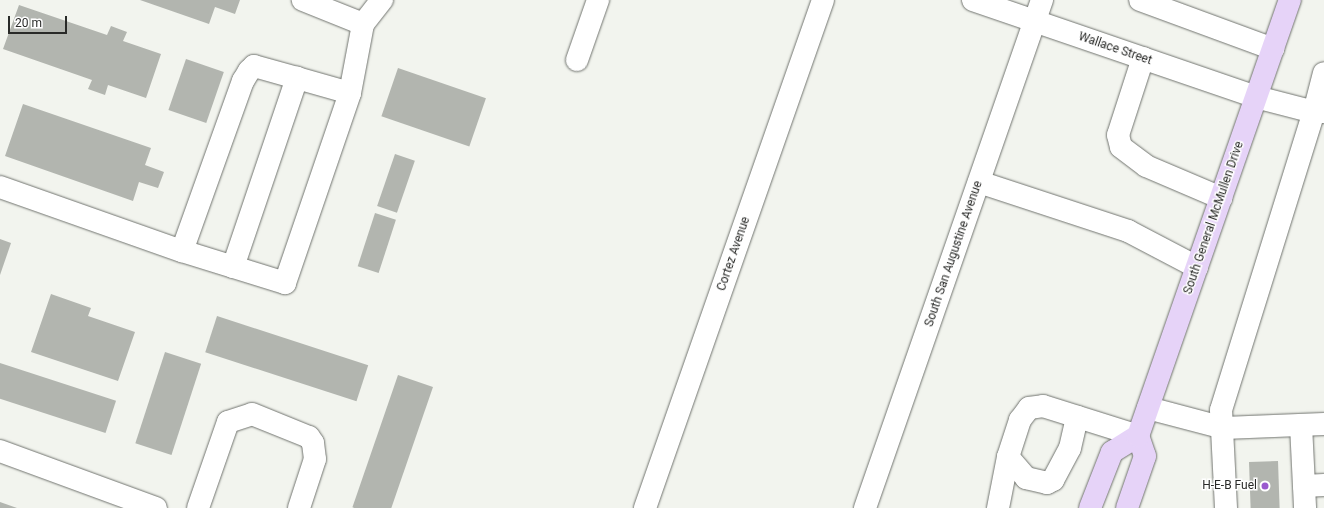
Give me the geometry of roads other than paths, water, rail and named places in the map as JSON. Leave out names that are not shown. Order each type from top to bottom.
[{"type":"main road","name":"South General McMullen Drive","points":[[1138,436],[1290,0]]},
{"type":"main road","points":[[1090,508],[1112,452],[1138,436],[1145,456],[1127,508]]},
{"type":"street","points":[[304,0],[363,24]]},
{"type":"street","points":[[0,187],[182,251],[285,283],[350,93],[363,24],[382,0]]},
{"type":"street","points":[[577,60],[598,0]]},
{"type":"street","name":"Cortez Avenue","points":[[646,508],[823,0]]},
{"type":"street","name":"Wallace Street","points":[[973,0],[1256,97],[1319,112]]},
{"type":"street","name":"South San Augustine Avenue","points":[[865,508],[1042,0]]},
{"type":"street","points":[[1140,0],[1273,50]]},
{"type":"street","points":[[1143,58],[1118,135],[1121,147],[1146,166],[1221,198]]},
{"type":"street","points":[[182,251],[246,76],[254,66],[350,93]]},
{"type":"street","points":[[1226,508],[1224,428],[1221,410],[1319,112],[1324,73]]},
{"type":"street","points":[[233,267],[297,78]]},
{"type":"street","points":[[979,182],[1128,232],[1197,267]]},
{"type":"street","points":[[998,508],[1008,457],[1020,420],[1030,408],[1043,406],[1138,436]]},
{"type":"street","points":[[1148,408],[1224,428],[1324,424]]},
{"type":"street","points":[[198,508],[228,422],[252,414],[309,437],[313,443],[315,459],[299,508]]},
{"type":"street","points":[[1008,457],[1026,478],[1047,483],[1053,480],[1070,448],[1077,417]]},
{"type":"street","points":[[1301,425],[1314,485],[1305,508]]},
{"type":"street","points":[[0,451],[156,508]]},
{"type":"place","name":"H-E-B Fuel","points":[[1265,486]]}]
